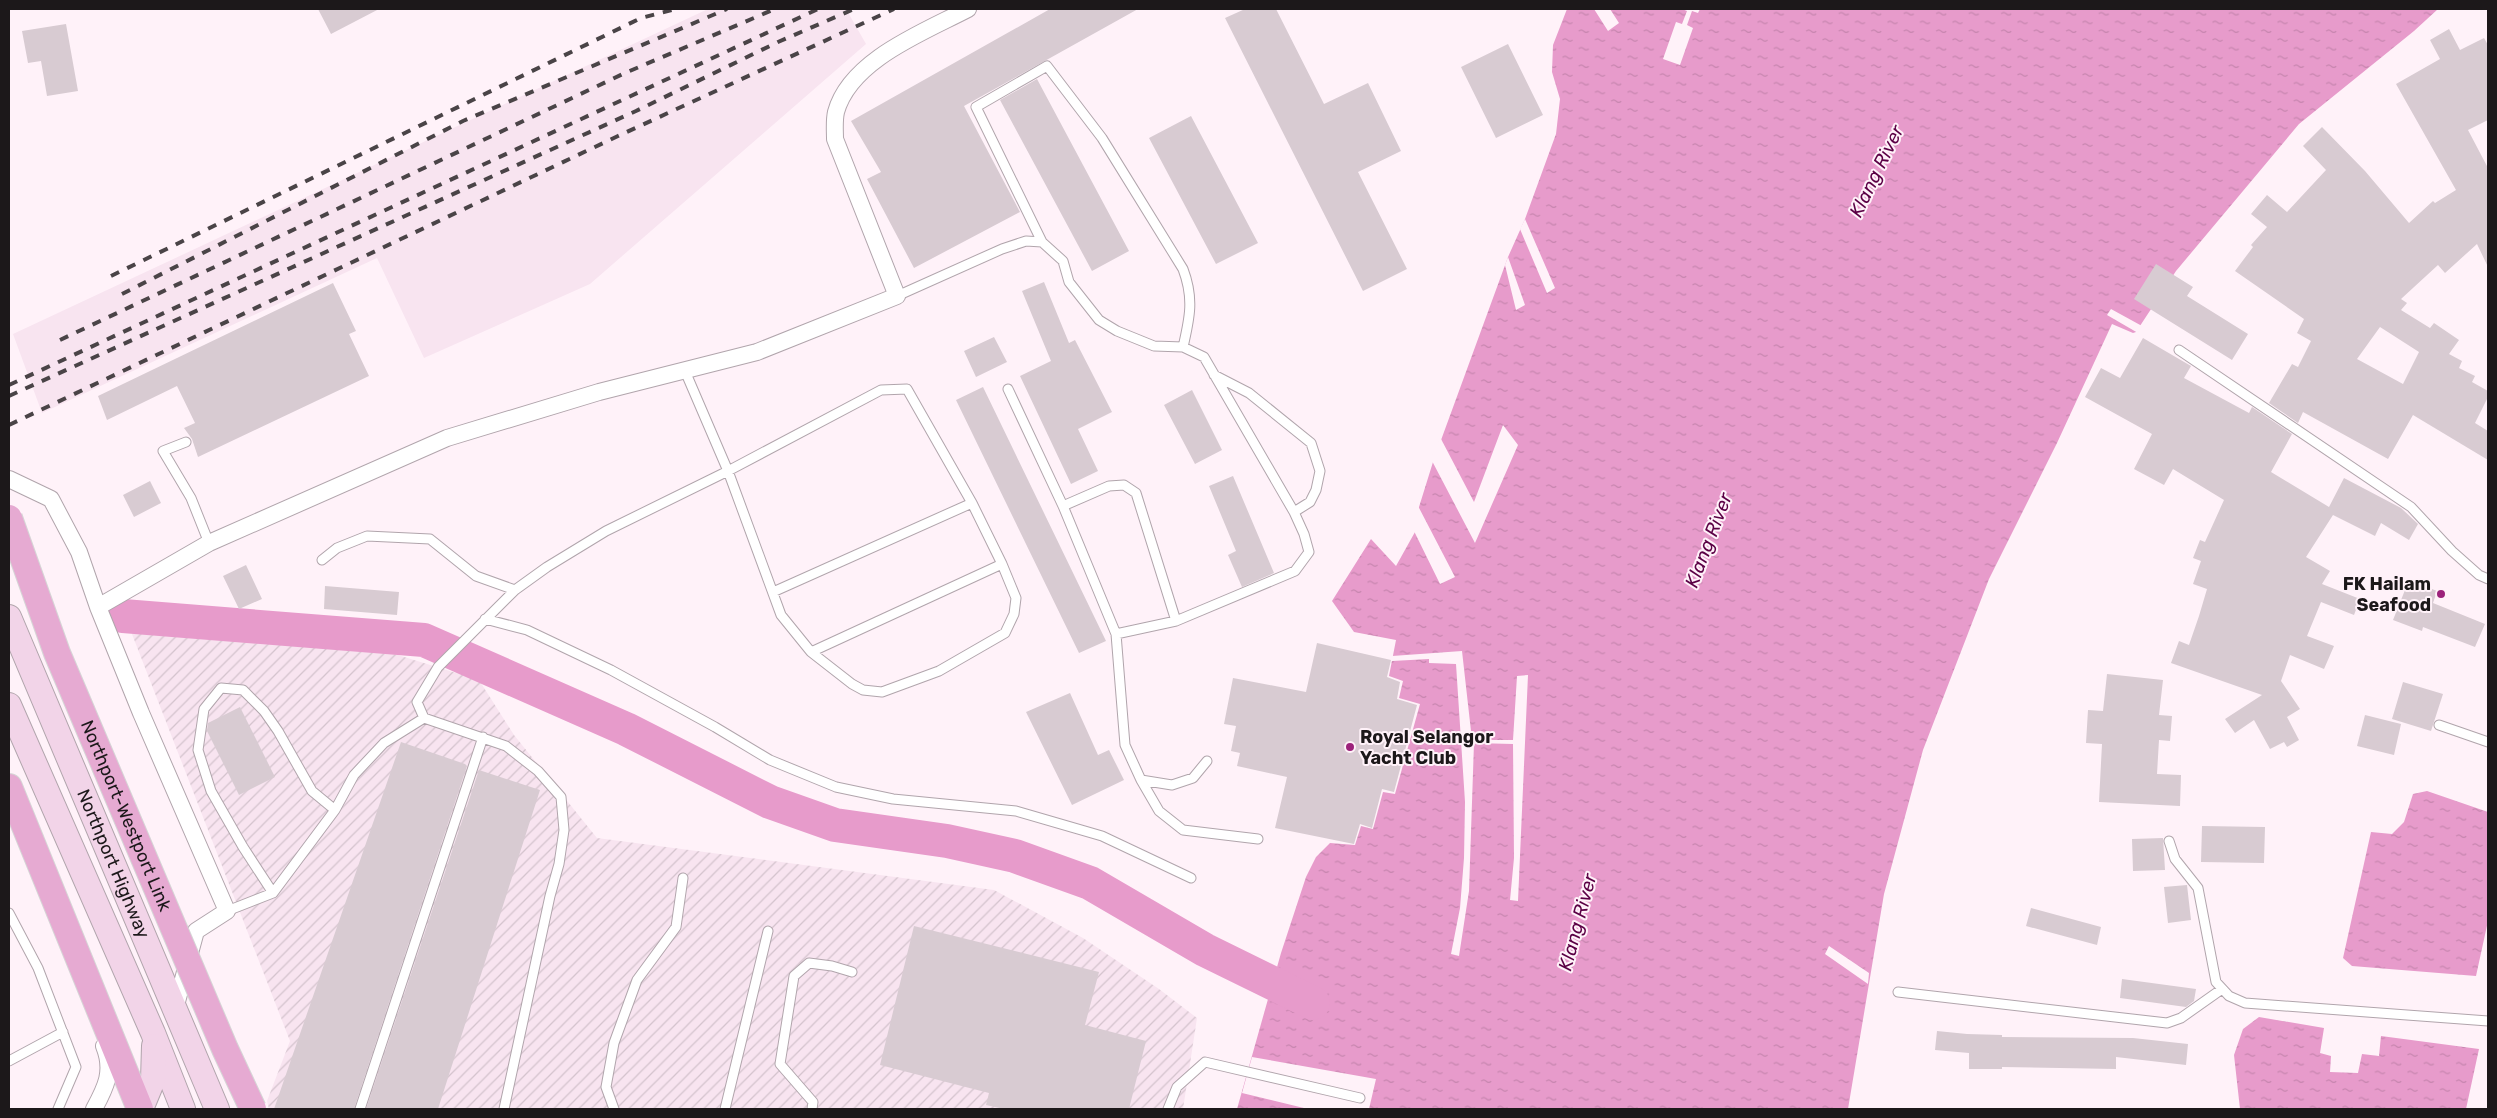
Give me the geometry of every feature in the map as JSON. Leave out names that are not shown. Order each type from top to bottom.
[{"type":"main road","name":"Northport-Westport Link","points":[[9,518],[57,653],[222,1040],[254,1109]]},
{"type":"main road","name":"Northport Highway","points":[[9,617],[217,1109]]},
{"type":"main road","name":"Northport Highway","points":[[9,706],[153,1032],[183,1109]]},
{"type":"main road","points":[[9,786],[141,1109]]},
{"type":"main road","points":[[141,1109],[153,1080],[155,1058],[153,1032]]},
{"type":"street","points":[[98,607],[209,543],[447,438],[599,392],[757,352],[897,296],[834,139],[836,112],[853,79],[884,55],[968,9]]},
{"type":"street","points":[[9,478],[51,499],[79,552],[98,607],[141,713],[227,911],[196,931],[175,1009]]},
{"type":"street","points":[[9,821],[110,1060],[106,1088],[94,1109]]},
{"type":"lane","points":[[1116,634],[1176,621],[1295,571],[1308,552],[1304,534],[1259,449],[1213,375],[1204,357],[1183,347],[1154,346],[1117,331],[1099,320],[1070,282],[1063,261],[1042,242],[976,107],[1047,66],[1102,138],[1183,269],[1190,288],[1190,314],[1183,347]]},
{"type":"lane","points":[[897,296],[1026,240],[1042,242]]},
{"type":"lane","points":[[2179,350],[2411,507],[2452,551],[2479,575],[2488,579]]},
{"type":"lane","points":[[504,1109],[550,896],[559,864],[564,830],[561,797],[538,771],[506,746],[424,718],[417,702],[438,667],[485,619],[515,590],[547,567],[606,531],[728,471],[881,390],[907,389],[972,503],[1002,564],[1016,598],[1014,614],[1005,633],[939,672],[882,692],[863,690],[852,684],[812,652],[781,615],[728,471],[685,371]]},
{"type":"lane","points":[[1213,375],[1249,393],[1311,443],[1320,471],[1316,490],[1310,502],[1294,512]]},
{"type":"lane","points":[[1008,388],[1063,506],[1116,634],[1125,746],[1141,780],[1160,811],[1183,830],[1258,839]]},
{"type":"lane","points":[[186,442],[164,451],[190,498],[209,543]]},
{"type":"lane","points":[[1063,506],[1109,486],[1124,485],[1136,493],[1176,621]]},
{"type":"lane","points":[[773,592],[972,503]]},
{"type":"lane","points":[[322,560],[336,548],[367,536],[430,540],[476,576],[515,590]]},
{"type":"lane","points":[[812,652],[1002,564]]},
{"type":"lane","points":[[485,619],[527,630],[611,670],[715,727],[770,760],[836,788],[894,799],[1016,811],[1102,836],[1191,878]]},
{"type":"lane","points":[[273,893],[243,848],[211,791],[198,750],[204,709],[221,688],[243,690],[264,711],[312,791],[334,810]]},
{"type":"lane","points":[[227,911],[273,893],[334,810],[354,775],[384,743],[424,718]]},
{"type":"lane","points":[[2439,726],[2488,742]]},
{"type":"lane","points":[[360,1109],[483,737]]},
{"type":"lane","points":[[1141,780],[1172,785],[1193,778],[1206,761]]},
{"type":"lane","points":[[2169,841],[2175,858],[2198,888],[2216,982],[2229,996],[2245,1003],[2488,1020]]},
{"type":"lane","points":[[614,1109],[606,1087],[614,1043],[637,980],[676,927],[684,878]]},
{"type":"lane","points":[[9,913],[38,968],[76,1067],[58,1109]]},
{"type":"lane","points":[[725,1109],[768,931]]},
{"type":"lane","points":[[812,1109],[813,1102],[780,1064],[794,976],[809,963],[832,966],[852,972]]},
{"type":"lane","points":[[1898,992],[2167,1023],[2180,1018],[2222,989]]},
{"type":"lane","points":[[9,1061],[63,1032]]},
{"type":"lane","points":[[110,1060],[116,1076]]},
{"type":"lane","points":[[1168,1109],[1177,1087],[1205,1062],[1360,1098]]},
{"type":"shaded area","points":[[708,9],[846,9],[866,44],[590,284],[424,358],[377,258],[42,413],[13,334]]},
{"type":"shaded area","points":[[130,629],[388,652],[479,680],[514,735],[597,838],[994,890],[1083,938],[1159,989],[1197,1018],[1183,1109],[269,1109],[267,1101],[290,1041]]},
{"type":"water","name":"Klang River","points":[[1567,9],[2438,9],[2414,31],[2299,124],[2176,271],[2136,332],[2133,333],[2112,324],[2057,443],[1989,579],[1923,750],[1884,894],[1848,1109],[1237,1109],[1281,953],[1306,877],[1316,857],[1330,843],[1355,845],[1361,826],[1373,829],[1383,792],[1395,794],[1420,704],[1399,698],[1403,681],[1389,676],[1396,640],[1354,632],[1332,601],[1371,539],[1396,566],[1415,532],[1419,507],[1433,462],[1508,257],[1525,219],[1556,134],[1560,99],[1552,72],[1553,45]]},
{"type":"water","points":[[2427,791],[2488,812],[2488,921],[2476,976],[2352,966],[2343,958],[2371,832],[2392,834],[2404,822],[2413,794]]},
{"type":"water","points":[[2259,1017],[2324,1028],[2320,1053],[2331,1056],[2330,1072],[2358,1073],[2362,1054],[2379,1056],[2381,1036],[2479,1049],[2466,1109],[2240,1109],[2234,1055],[2243,1029]]},
{"type":"pier","points":[[1594,9],[1610,9],[1619,23],[1608,31]]},
{"type":"pier","points":[[1682,9],[1700,9],[1698,13],[1692,11],[1687,25],[1693,28],[1680,65],[1663,59],[1676,22],[1682,24],[1687,11]]},
{"type":"pier","points":[[1525,219],[1555,288],[1547,293],[1520,229]]},
{"type":"pier","points":[[1508,257],[1525,305],[1516,310],[1505,265]]},
{"type":"pier","points":[[2111,309],[2142,326],[2138,333],[2107,315]]},
{"type":"pier","points":[[1503,425],[1518,445],[1475,543],[1431,459],[1440,437],[1474,502]]},
{"type":"pier","points":[[1417,504],[1455,577],[1440,584],[1413,529]]},
{"type":"pier","points":[[1462,651],[1472,740],[1513,740],[1517,676],[1528,675],[1518,901],[1510,900],[1514,858],[1513,744],[1474,743],[1469,891],[1459,956],[1451,954],[1460,908],[1464,858],[1465,802],[1456,664],[1429,663],[1429,659],[1392,661],[1392,656]]},
{"type":"pier","points":[[1829,946],[1869,973],[1868,984],[1825,954]]},
{"type":"pier","points":[[1252,1057],[1376,1079],[1369,1109],[1308,1109],[1242,1093]]},
{"type":"building","points":[[318,9],[379,9],[331,34]]},
{"type":"building","points":[[1050,9],[1138,9],[964,106],[1020,212],[914,268],[867,179],[881,172],[851,121]]},
{"type":"building","points":[[1245,9],[1276,9],[1324,104],[1368,83],[1401,151],[1358,172],[1407,269],[1363,291],[1225,18]]},
{"type":"building","points":[[66,24],[78,91],[47,96],[41,61],[28,63],[22,31]]},
{"type":"building","points":[[2449,29],[2460,50],[2484,38],[2488,45],[2488,120],[2468,130],[2488,168],[2488,267],[2477,244],[2445,273],[2438,265],[2401,299],[2407,303],[2401,310],[2430,328],[2434,323],[2459,340],[2449,354],[2462,361],[2459,368],[2475,376],[2472,382],[2488,391],[2488,397],[2475,423],[2488,431],[2488,460],[2413,415],[2388,459],[2303,412],[2298,423],[2269,403],[2292,364],[2298,367],[2311,341],[2297,333],[2304,319],[2235,271],[2253,247],[2251,245],[2267,227],[2251,214],[2267,195],[2287,212],[2326,170],[2303,146],[2322,127],[2365,171],[2409,223],[2433,201],[2435,203],[2456,190],[2396,84],[2440,59],[2430,40]],"holes":[[[2380,327],[2419,352],[2403,384],[2357,359]]]},
{"type":"building","points":[[1508,44],[1543,115],[1496,138],[1461,67]]},
{"type":"building","points":[[1037,79],[1129,251],[1092,271],[1000,100]]},
{"type":"building","points":[[1191,116],[1258,243],[1216,264],[1149,138]]},
{"type":"building","points":[[2156,264],[2193,287],[2187,296],[2248,334],[2232,360],[2134,299]]},
{"type":"building","points":[[1044,282],[1069,343],[1075,340],[1112,412],[1078,429],[1098,471],[1071,484],[1020,376],[1051,361],[1022,291]]},
{"type":"building","points":[[333,283],[356,331],[349,334],[369,376],[198,457],[192,439],[184,428],[195,423],[177,386],[107,420],[98,396]]},
{"type":"building","points":[[994,337],[1007,362],[976,377],[964,351]]},
{"type":"building","points":[[2143,338],[2191,366],[2184,378],[2249,413],[2252,407],[2292,434],[2271,472],[2329,507],[2344,478],[2401,508],[2418,524],[2409,540],[2381,523],[2375,536],[2333,515],[2306,557],[2330,571],[2322,584],[2360,599],[2354,615],[2321,602],[2307,636],[2334,646],[2324,669],[2290,655],[2281,681],[2300,709],[2287,717],[2299,740],[2287,747],[2284,742],[2270,749],[2254,720],[2235,733],[2225,719],[2262,695],[2171,663],[2179,641],[2189,645],[2199,616],[2207,589],[2193,584],[2201,561],[2193,558],[2200,540],[2205,542],[2224,500],[2173,469],[2164,485],[2134,469],[2152,434],[2085,397],[2101,368],[2120,378]]},
{"type":"building","points":[[983,387],[1106,641],[1079,653],[956,400]]},
{"type":"building","points":[[1192,390],[1222,450],[1195,464],[1164,405]]},
{"type":"building","points":[[1233,476],[1274,573],[1242,587],[1228,555],[1236,551],[1209,486]]},
{"type":"building","points":[[150,481],[161,503],[134,517],[123,495]]},
{"type":"building","points":[[246,565],[262,599],[239,609],[223,576]]},
{"type":"building","points":[[2409,580],[2437,591],[2433,603],[2485,624],[2475,647],[2423,627],[2422,631],[2393,620]]},
{"type":"building","points":[[325,586],[399,592],[397,615],[324,609]]},
{"type":"building","name":"Royal Selangor Yacht Club","points":[[1317,643],[1391,660],[1387,677],[1400,682],[1397,699],[1417,705],[1394,792],[1382,789],[1372,828],[1360,824],[1354,844],[1275,828],[1287,777],[1237,766],[1240,753],[1231,751],[1236,726],[1224,724],[1233,678],[1306,692]]},
{"type":"building","points":[[2107,674],[2163,680],[2159,715],[2172,716],[2170,741],[2159,740],[2157,774],[2181,775],[2180,806],[2099,802],[2102,744],[2086,743],[2088,710],[2103,711]]},
{"type":"building","points":[[2403,682],[2443,694],[2431,731],[2392,719]]},
{"type":"building","points":[[1070,693],[1098,755],[1109,750],[1124,780],[1072,805],[1026,712]]},
{"type":"building","points":[[240,707],[275,777],[239,795],[207,731],[208,723]]},
{"type":"building","points":[[2365,715],[2401,724],[2394,755],[2357,746]]},
{"type":"building","points":[[401,742],[467,766],[354,1109],[274,1109]]},
{"type":"building","points":[[479,770],[540,790],[438,1109],[366,1109]]},
{"type":"building","points":[[2202,826],[2265,827],[2264,863],[2201,862]]},
{"type":"building","points":[[2163,838],[2165,870],[2133,871],[2132,839]]},
{"type":"building","points":[[2187,885],[2191,920],[2168,923],[2164,887]]},
{"type":"building","points":[[2031,908],[2101,927],[2097,945],[2026,926]]},
{"type":"building","points":[[914,926],[1099,972],[1085,1025],[1146,1041],[1129,1109],[1004,1109],[986,1105],[989,1093],[880,1065]]},
{"type":"building","points":[[2122,979],[2196,989],[2194,1001],[2186,1007],[2120,998]]},
{"type":"building","points":[[1937,1031],[2002,1035],[2002,1037],[2133,1038],[2188,1044],[2186,1065],[2116,1057],[2116,1069],[2002,1067],[2002,1069],[1969,1069],[1969,1053],[1935,1050]]},
{"type":"waterway","points":[[123,616],[424,640],[626,729],[770,802],[835,825],[947,841],[1015,856],[1090,883],[1205,950],[1313,1003]]},
{"type":"railway","points":[[111,276],[641,18],[676,9]]},
{"type":"railway","points":[[122,294],[463,121],[727,9]]},
{"type":"railway","points":[[60,340],[625,73],[775,9]]},
{"type":"railway","points":[[9,385],[818,9]]},
{"type":"railway","points":[[9,396],[636,111],[778,42],[854,9]]},
{"type":"railway","points":[[9,425],[618,136],[894,9]]},
{"type":"place","name":"FK Hailam Seafood","points":[[2441,594]]},
{"type":"place","name":"Royal Selangor Yacht Club","points":[[1350,747]]}]
